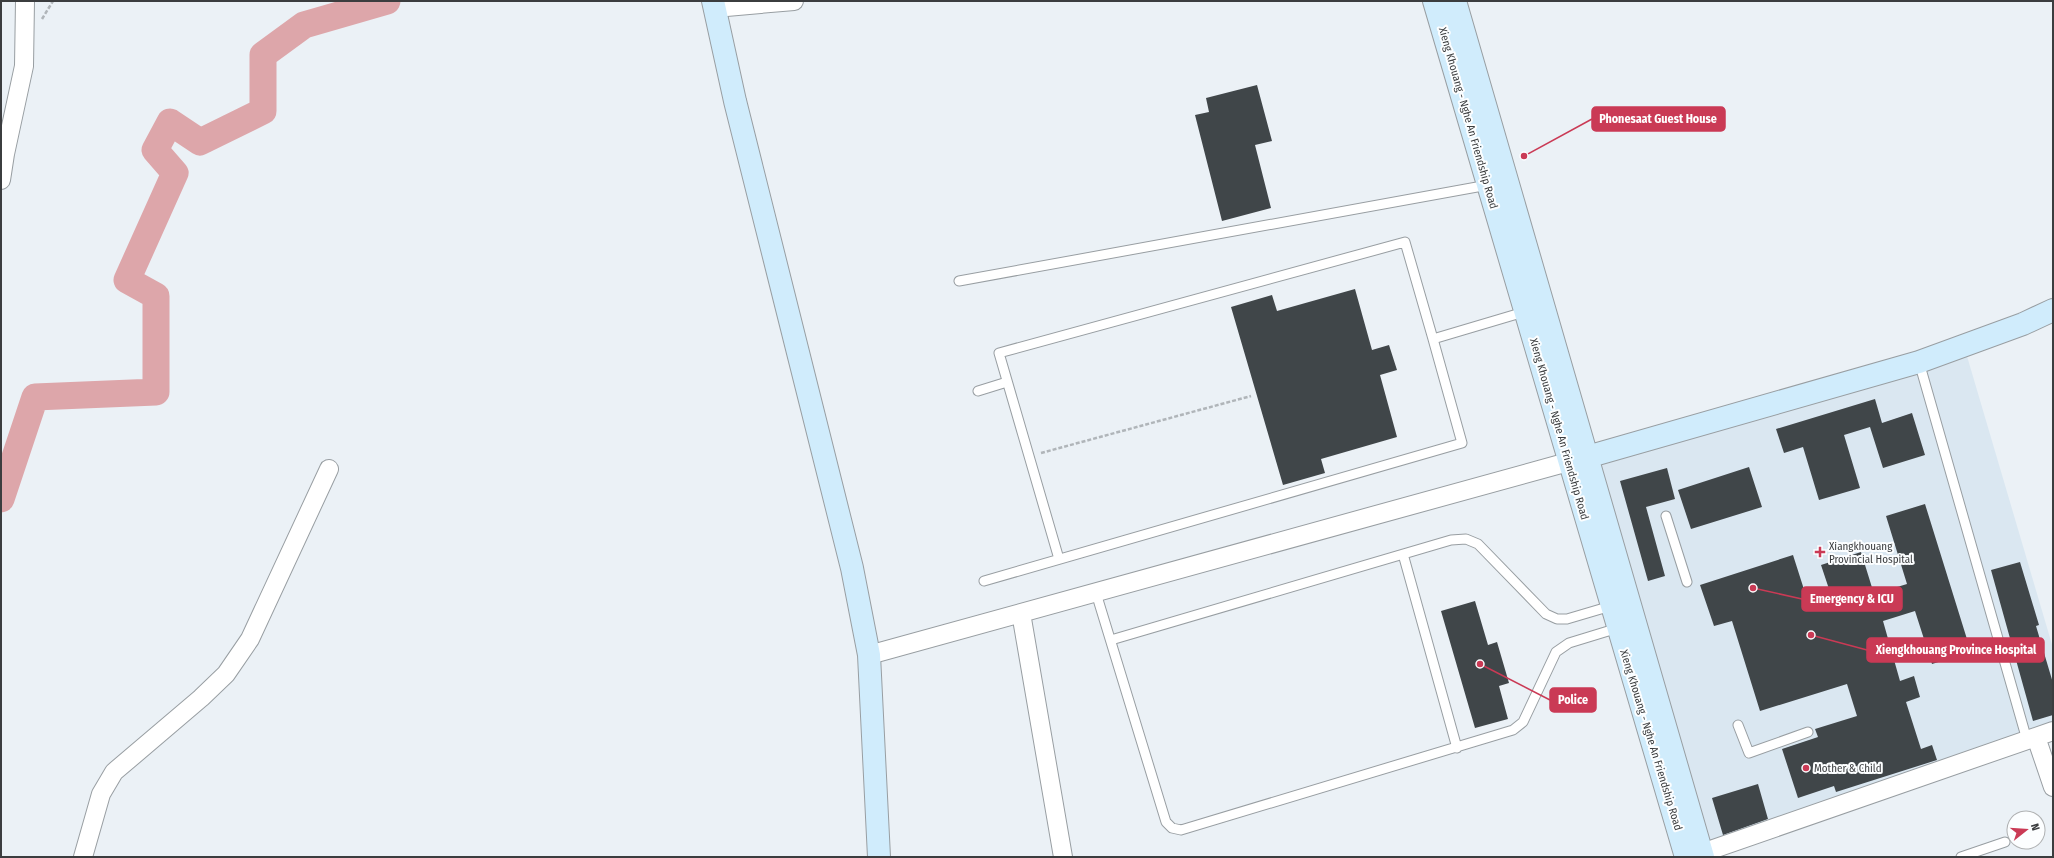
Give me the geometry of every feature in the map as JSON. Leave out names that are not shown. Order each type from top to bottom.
[{"type":"street","points":[[1,180],[5,154],[24,66],[25,1]]},
{"type":"street","points":[[794,1],[714,5],[735,101],[852,568],[869,655],[879,857]]},
{"type":"street","name":"Xieng Khouang - Nghe An Friendship Road","points":[[1434,1],[1524,312],[1578,459],[1611,606],[1697,856]]},
{"type":"street","name":"Xieng Khouang - Nghe An Friendship Road","points":[[1455,1],[1578,459],[1697,856]]},
{"type":"street","points":[[869,655],[1578,459],[1919,362],[2024,324],[2053,310]]},
{"type":"street","points":[[82,857],[101,794],[114,772],[202,698],[226,674],[250,639],[329,468]]},
{"type":"street","points":[[1021,613],[1063,857]]},
{"type":"street","points":[[1697,856],[2053,731]]},
{"type":"street","points":[[2031,739],[2053,786]]},
{"type":"lane","points":[[960,281],[1488,185]]},
{"type":"lane","points":[[984,581],[1462,443],[1405,242],[999,353],[1059,559]]},
{"type":"lane","points":[[1433,339],[1524,312]]},
{"type":"lane","points":[[1919,362],[2031,739]]},
{"type":"lane","points":[[978,391],[1007,382]]},
{"type":"lane","points":[[1666,516],[1687,582]]},
{"type":"lane","points":[[1110,640],[1451,540],[1466,540],[1478,544],[1546,614],[1556,619],[1566,619],[1611,606]]},
{"type":"lane","points":[[1403,554],[1457,748]]},
{"type":"lane","points":[[1096,593],[1166,822],[1172,828],[1181,830],[1513,730],[1523,722],[1556,652],[1569,643],[1618,628]]},
{"type":"lane","points":[[1738,725],[1749,753],[1808,732]]},
{"type":"lane","points":[[1961,857],[2005,842]]},
{"type":"path","points":[[1029,456],[1251,396]]},
{"type":"shaded area","name":"Xiangkhouang Provincial Hospital","points":[[1964,346],[2053,648],[2053,731],[1702,853],[1587,457]]},
{"type":"building","points":[[1257,85],[1272,141],[1255,145],[1271,208],[1222,221],[1195,115],[1209,112],[1206,98]]},
{"type":"building","points":[[1355,289],[1372,350],[1389,345],[1397,370],[1380,375],[1397,437],[1321,459],[1325,473],[1283,485],[1231,307],[1272,295],[1277,311]]},
{"type":"building","points":[[1875,399],[1882,423],[1912,413],[1925,455],[1883,468],[1870,427],[1844,435],[1860,488],[1819,500],[1803,447],[1784,453],[1776,429]]},
{"type":"building","points":[[1749,467],[1762,507],[1691,529],[1678,490]]},
{"type":"building","points":[[1667,468],[1675,499],[1646,507],[1665,576],[1648,581],[1620,481]]},
{"type":"building","points":[[1925,504],[1971,652],[1932,664],[1915,611],[1883,621],[1900,681],[1914,676],[1920,697],[1906,702],[1921,749],[1932,745],[1937,760],[1836,792],[1834,786],[1798,798],[1782,749],[1818,737],[1815,729],[1857,716],[1847,684],[1760,711],[1732,621],[1714,626],[1700,585],[1793,555],[1808,602],[1831,595],[1821,565],[1861,552],[1874,594],[1907,584],[1886,516]]},
{"type":"building","points":[[2020,562],[2039,625],[2036,626],[2053,683],[2053,715],[2033,721],[1991,570]]},
{"type":"building","points":[[1475,601],[1488,645],[1497,642],[1509,683],[1499,686],[1508,719],[1475,728],[1441,611]]},
{"type":"building","points":[[1758,784],[1768,819],[1723,835],[1712,798]]},
{"type":"waterway","points":[[1,499],[35,397],[156,392],[156,296],[127,280],[175,173],[155,150],[170,122],[200,142],[263,111],[263,55],[304,25],[387,1]]},
{"type":"place","name":"Phonesaat Guest House","points":[[1524,156]]},
{"type":"place","name":"Xiangkhouang Provincial Hospital","points":[[1820,552]]},
{"type":"place","name":"Emergency & ICU","points":[[1753,588]]},
{"type":"place","name":"Xiengkhouang Province Hospital","points":[[1811,635]]},
{"type":"place","name":"Police","points":[[1480,664]]},
{"type":"place","name":"Mother & Child","points":[[1806,768]]}]
